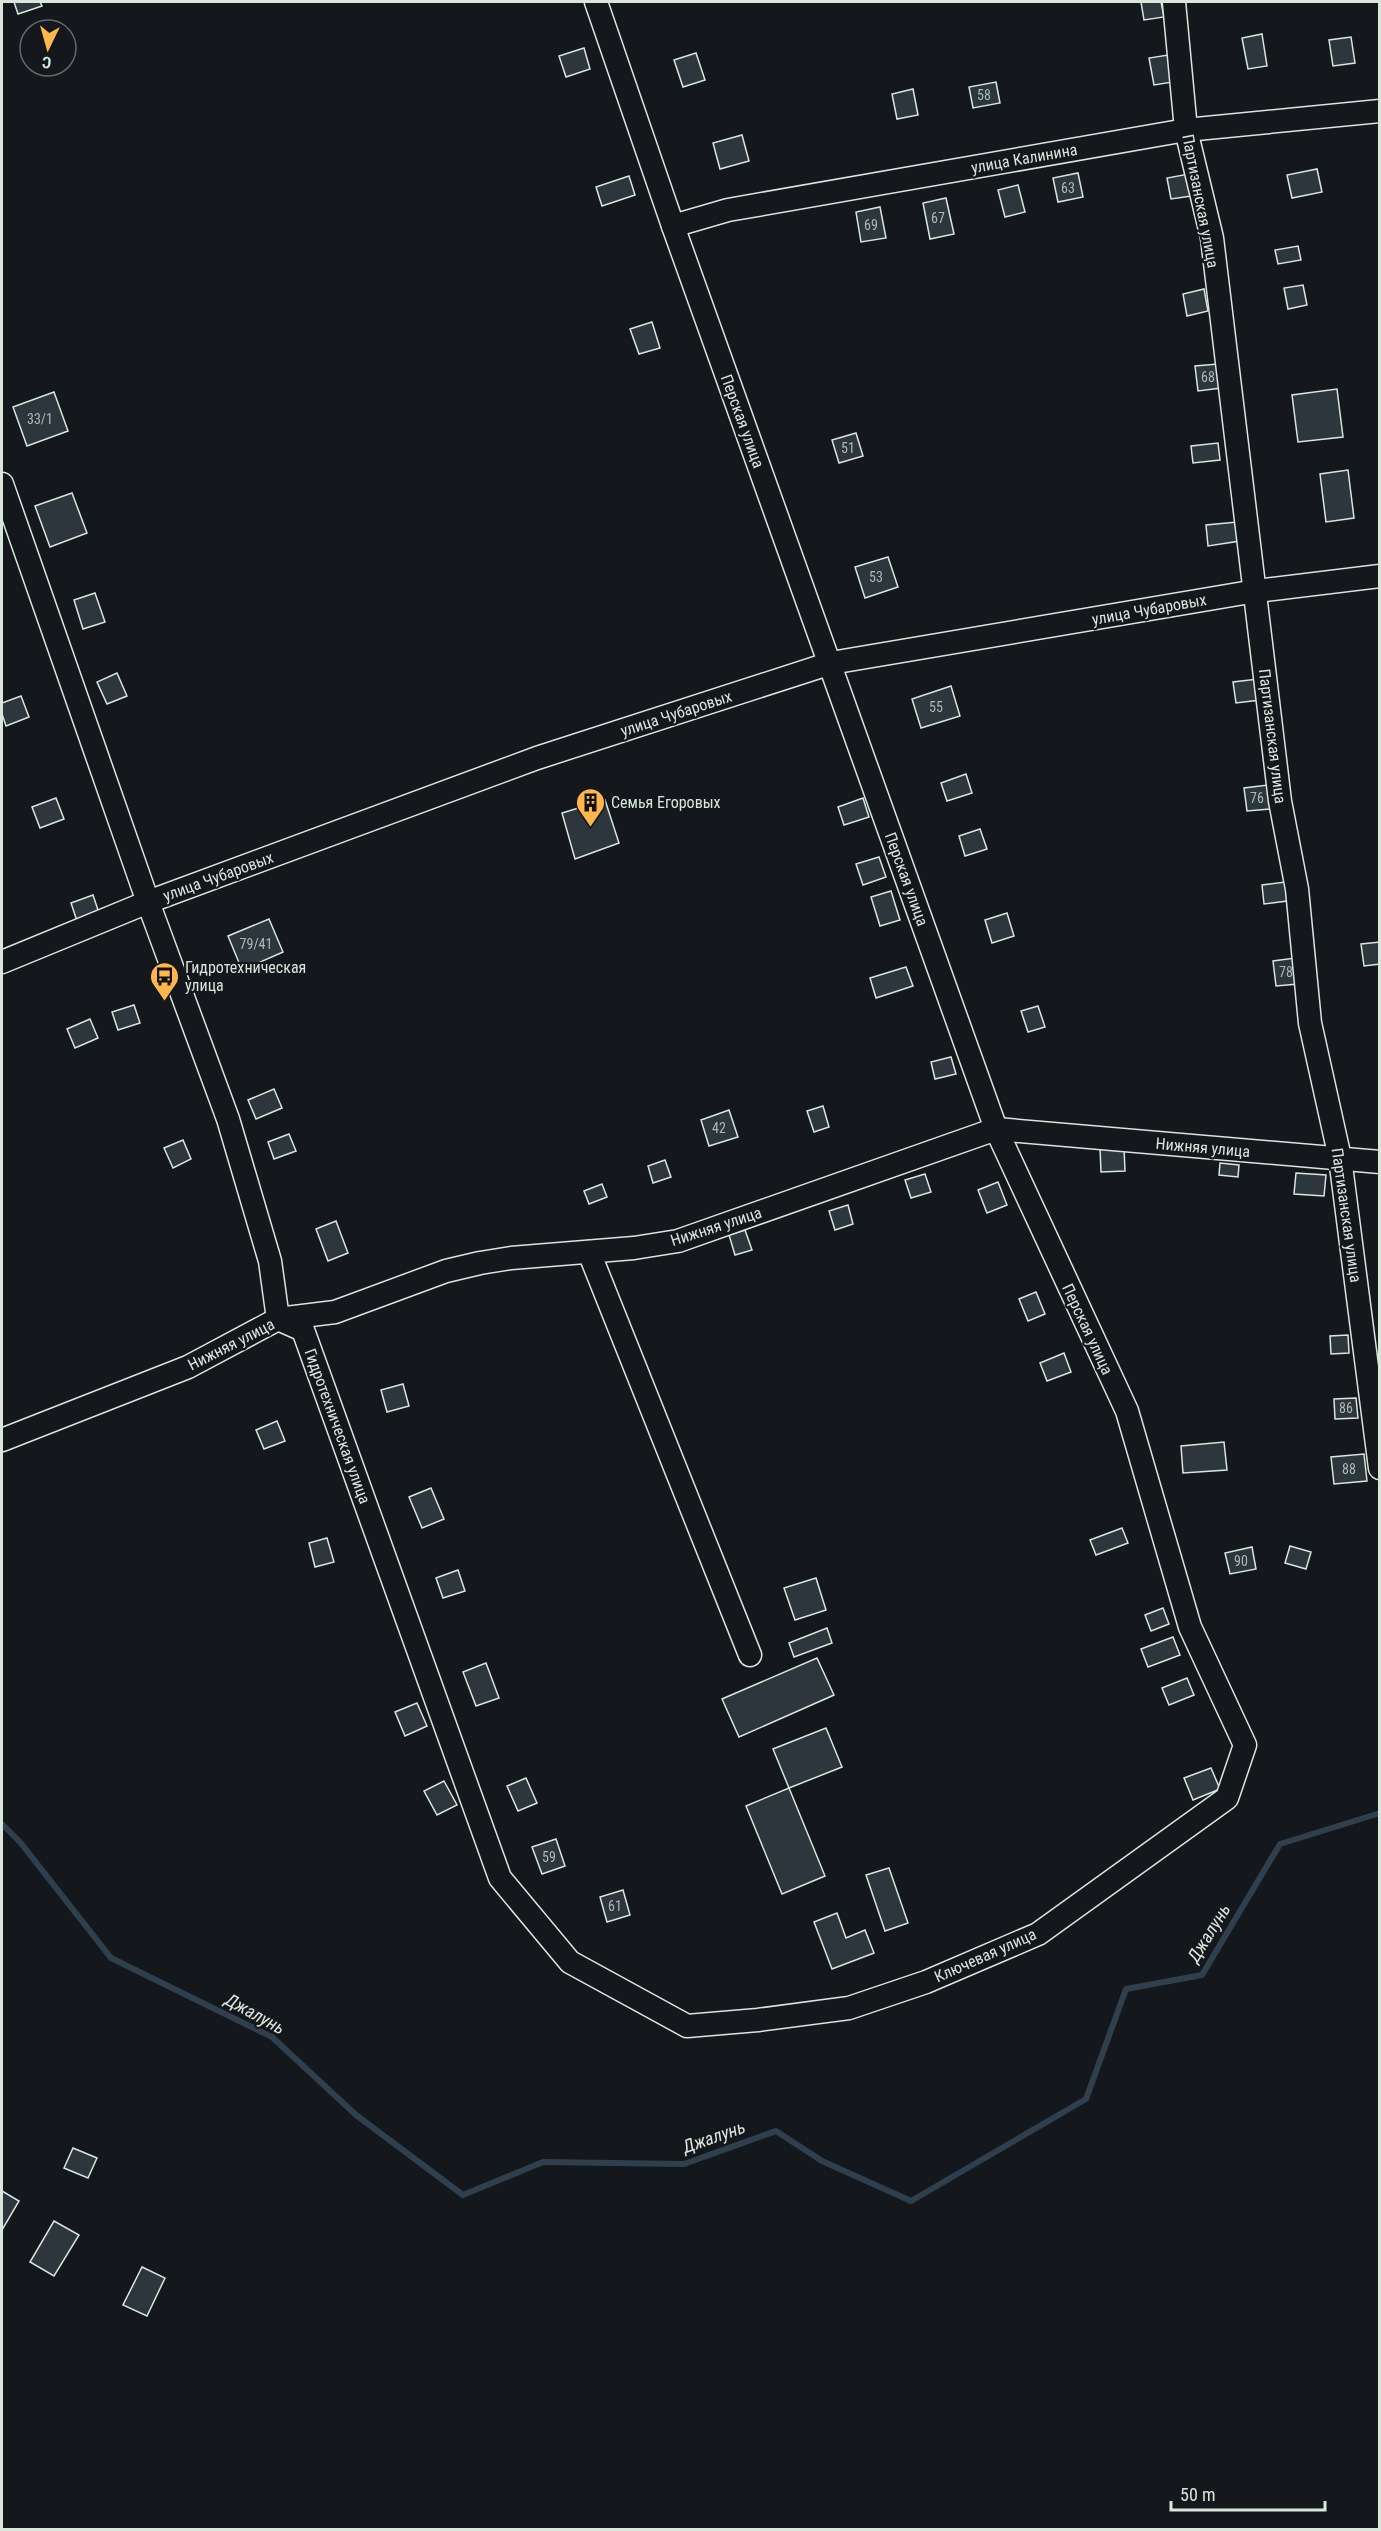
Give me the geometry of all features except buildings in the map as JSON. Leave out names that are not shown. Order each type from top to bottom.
[{"type":"street","name":"Перская улица","points":[[596,2],[673,226],[996,1129],[1126,1412],[1190,1627],[1245,1745]]},
{"type":"street","name":"Партизанская улица","points":[[1174,2],[1186,130],[1212,238],[1280,801],[1297,889],[1310,1023],[1340,1158],[1380,1468]]},
{"type":"street","name":"улица Калинина","points":[[673,226],[728,210],[1186,130],[1380,111]]},
{"type":"street","points":[[2,484],[148,902],[228,1119],[270,1261],[278,1319]]},
{"type":"street","name":"улица Чубаровых","points":[[2,962],[148,902],[537,758],[831,663],[1256,591],[1380,576]]},
{"type":"street","name":"Нижняя улица","points":[[2,1440],[188,1367],[278,1319],[335,1312],[446,1271],[480,1263],[634,1248],[678,1241],[996,1129],[1380,1162]]},
{"type":"street","points":[[589,1252],[750,1655]]},
{"type":"street","name":"Гидротехническая улица","points":[[278,1319],[303,1330],[500,1878],[570,1962],[687,2026]]},
{"type":"street","name":"Ключевая улица","points":[[687,2026],[758,2020],[849,2008],[926,1982],[1038,1934],[1227,1798],[1245,1745]]},
{"type":"waterway","name":"Джалунь","points":[[2,1824],[20,1842],[111,1958],[272,2037],[356,2115],[463,2195],[543,2162],[684,2164],[776,2131],[822,2161],[911,2201],[1086,2099],[1126,1989],[1202,1975],[1280,1844],[1380,1813]]},
{"type":"place","name":"Семья Егоровых","points":[[590,828]]},
{"type":"place","name":"Гидротехническая улица","points":[[164,1002]]}]
